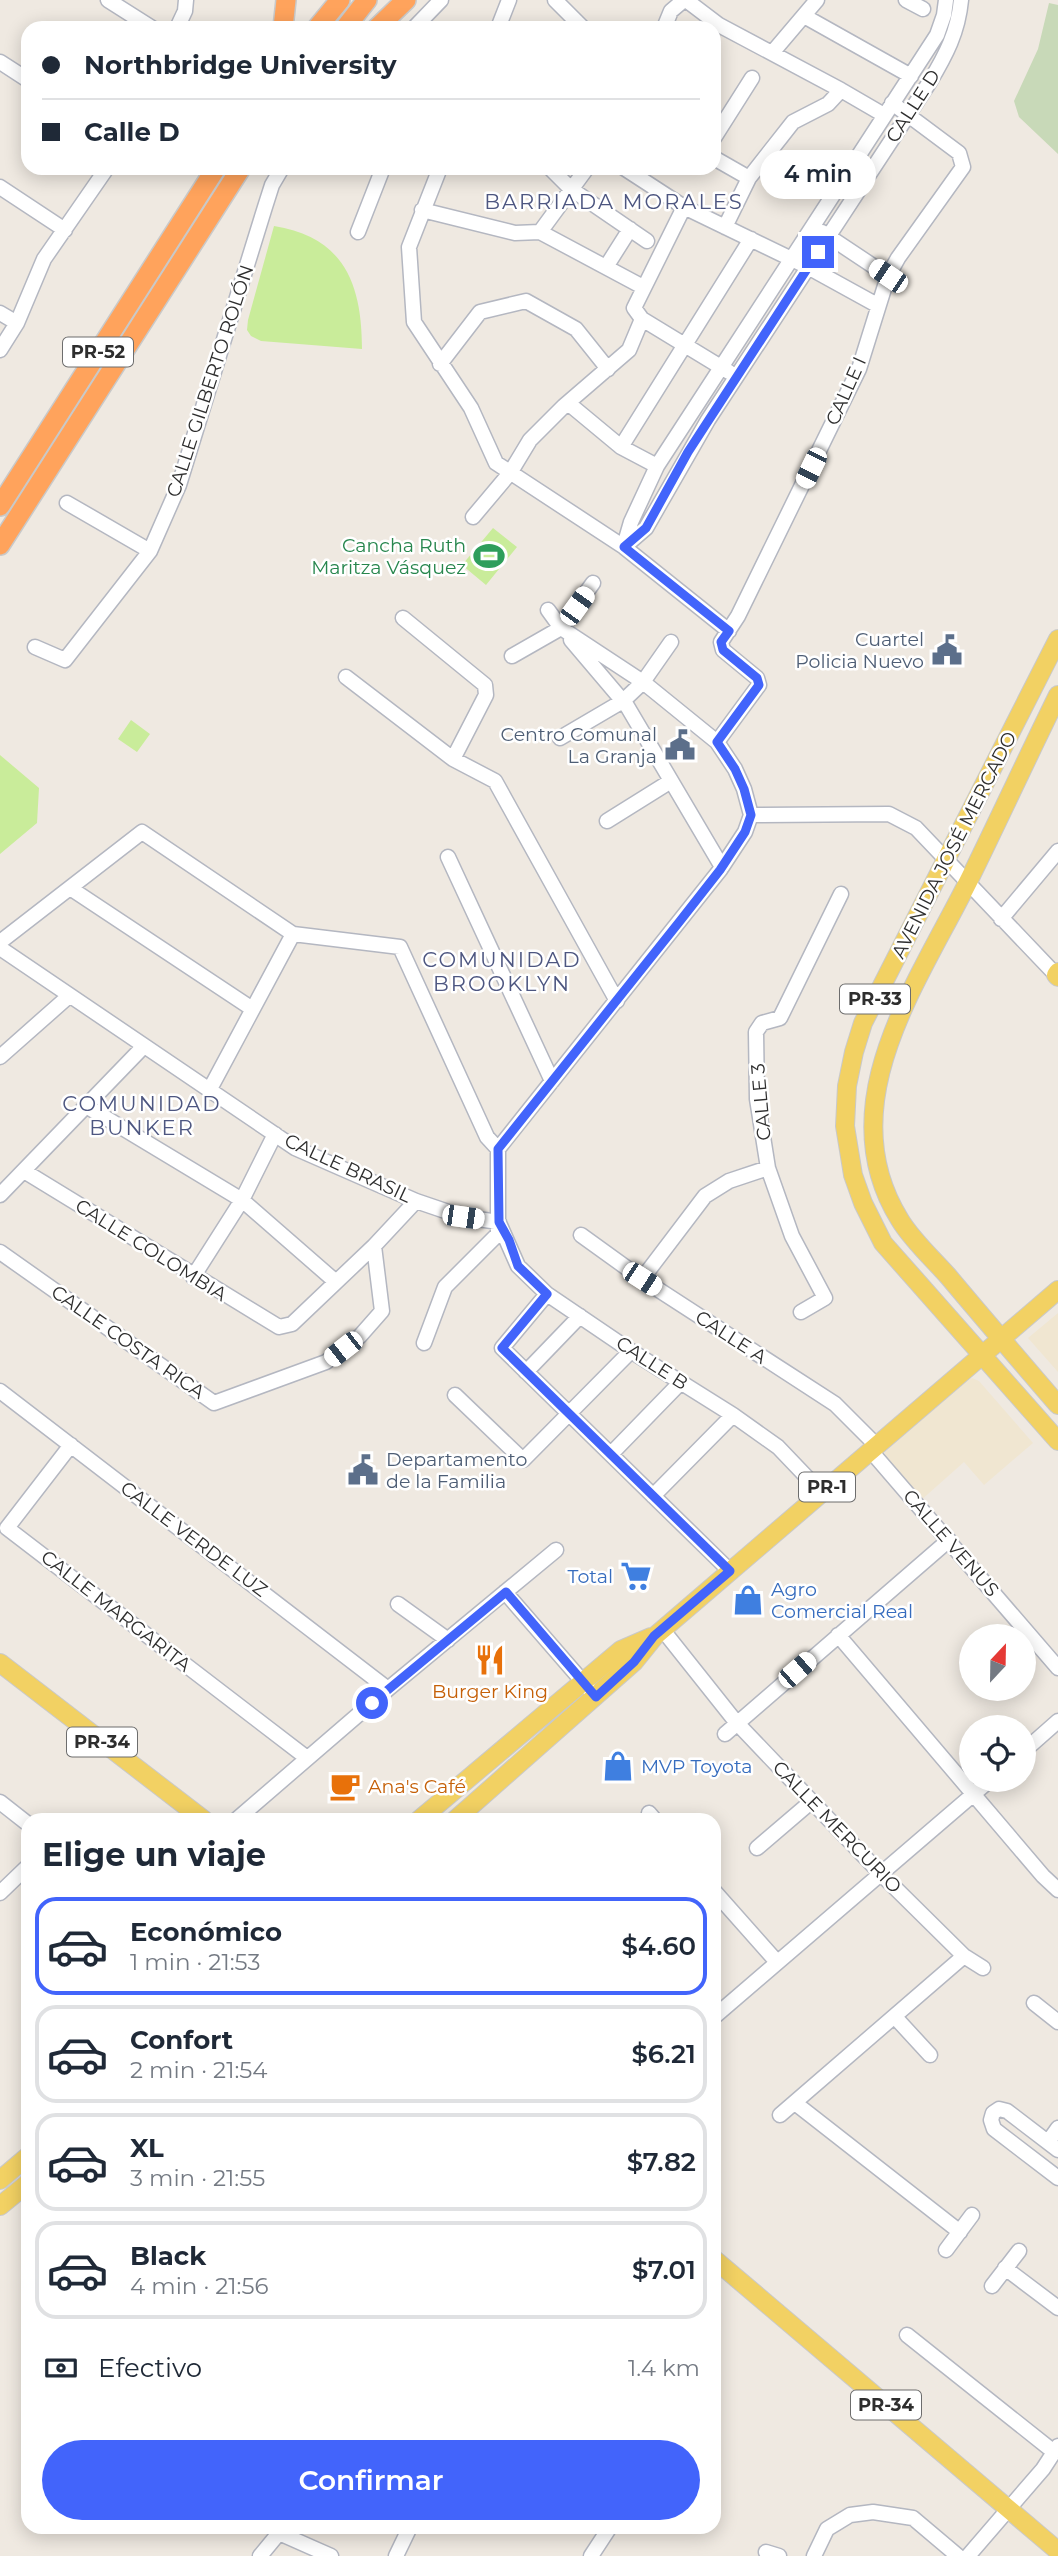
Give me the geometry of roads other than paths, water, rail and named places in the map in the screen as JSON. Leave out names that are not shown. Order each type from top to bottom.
[{"type":"highway","points":[[284,21],[286,0]]},
{"type":"highway","points":[[323,21],[340,0]]},
{"type":"highway","points":[[350,21],[367,0]]},
{"type":"highway","points":[[384,21],[406,0]]},
{"type":"highway","points":[[195,198],[203,175]]},
{"type":"highway","name":"PR-52","points":[[0,506],[211,175]]},
{"type":"highway","name":"PR-52","points":[[0,545],[237,175]]},
{"type":"highway","points":[[192,247],[250,175]]},
{"type":"main road","name":"AVENIDA JOSÉ MERCADO","points":[[1058,639],[863,1023],[847,1086],[845,1126],[853,1175],[863,1203],[883,1243],[1058,1441]]},
{"type":"main road","name":"AVENIDA JOSÉ MERCADO","points":[[1058,695],[906,1002],[890,1039],[880,1073],[873,1116],[874,1149],[881,1178],[900,1220],[1058,1405]]},
{"type":"main road","name":"PR-1","points":[[462,1813],[596,1697],[634,1662],[658,1633],[1058,1290]]},
{"type":"main road","name":"PR-1","points":[[427,1813],[621,1650],[658,1633]]},
{"type":"main road","name":"PR-34","points":[[0,1663],[195,1813]]},
{"type":"main road","points":[[6,2175],[21,2161]]},
{"type":"main road","points":[[0,2206],[21,2190]]},
{"type":"main road","name":"PR-34","points":[[721,2265],[1058,2551]]},
{"type":"street","points":[[108,0],[141,21]]},
{"type":"street","points":[[180,21],[186,0]]},
{"type":"street","points":[[420,21],[440,0]]},
{"type":"street","points":[[501,21],[509,0]]},
{"type":"street","points":[[555,0],[576,21]]},
{"type":"street","points":[[667,21],[671,11],[685,0]]},
{"type":"street","name":"CALLE I","points":[[685,0],[714,21]]},
{"type":"street","points":[[772,53],[817,0]]},
{"type":"street","points":[[906,0],[923,9]]},
{"type":"street","name":"CALLE D","points":[[624,547],[631,522],[657,466],[937,36],[946,0]]},
{"type":"street","name":"CALLE D","points":[[624,547],[646,528],[688,452],[952,43],[959,23],[961,0]]},
{"type":"street","points":[[804,16],[911,76]]},
{"type":"street","name":"CALLE I","points":[[721,26],[841,90],[908,114],[959,153],[963,167],[888,276],[877,304],[859,369],[729,631]]},
{"type":"street","points":[[0,62],[21,76]]},
{"type":"street","points":[[721,127],[752,78]]},
{"type":"street","points":[[725,227],[749,178],[793,122],[828,104],[841,90]]},
{"type":"street","points":[[721,162],[749,178]]},
{"type":"street","points":[[0,350],[17,323],[44,260],[102,175]]},
{"type":"street","name":"CALLE GILBERTO ROLÓN","points":[[35,647],[65,660],[149,551],[179,485],[272,186],[278,175]]},
{"type":"street","points":[[359,232],[380,175]]},
{"type":"street","points":[[437,175],[409,247],[414,322],[471,408],[496,463],[624,547],[729,631],[721,642],[723,650],[757,678],[759,685],[717,742]]},
{"type":"street","points":[[557,175],[571,189],[647,241]]},
{"type":"street","points":[[540,232],[582,175]]},
{"type":"street","points":[[635,175],[684,207],[877,304]]},
{"type":"street","points":[[0,187],[65,230]]},
{"type":"street","points":[[684,207],[634,308],[642,319],[736,377]]},
{"type":"street","points":[[422,210],[515,233],[540,232],[643,287]]},
{"type":"street","points":[[812,225],[888,276]]},
{"type":"street","points":[[606,267],[630,229]]},
{"type":"street","points":[[621,447],[751,239]]},
{"type":"street","points":[[440,364],[480,312],[526,301],[576,329],[608,369]]},
{"type":"street","points":[[0,313],[17,323]]},
{"type":"street","points":[[473,517],[510,473],[530,440],[629,350],[642,319]]},
{"type":"street","points":[[568,403],[621,447],[657,466]]},
{"type":"street","points":[[67,503],[149,551]]},
{"type":"street","points":[[512,656],[561,628],[593,583]]},
{"type":"street","points":[[548,610],[623,701],[722,867]]},
{"type":"street","points":[[403,618],[485,684],[486,695],[453,759]]},
{"type":"street","points":[[424,1343],[445,1287],[498,1234],[498,1149],[722,867],[745,832],[751,815],[735,769],[717,742],[643,682],[561,628]]},
{"type":"street","points":[[560,738],[623,701],[643,682],[671,642]]},
{"type":"street","points":[[346,677],[453,759],[495,781],[617,1001]]},
{"type":"street","points":[[607,821],[671,781]]},
{"type":"street","points":[[751,815],[889,814],[916,828],[1057,974]]},
{"type":"street","points":[[0,942],[142,832],[293,934],[400,947],[487,1137],[498,1149]]},
{"type":"street","points":[[1001,919],[1058,851]]},
{"type":"street","points":[[448,857],[552,1081]]},
{"type":"street","points":[[70,888],[251,1009]]},
{"type":"street","name":"CALLE 3","points":[[800,1312],[825,1298],[792,1236],[768,1168],[757,1099],[756,1032],[762,1023],[780,1018],[841,894]]},
{"type":"street","points":[[210,1089],[293,934]]},
{"type":"street","name":"CALLE BRASIL","points":[[0,948],[296,1148],[416,1200],[463,1217],[499,1222]]},
{"type":"street","points":[[0,1057],[69,996]]},
{"type":"street","points":[[0,1195],[144,1046]]},
{"type":"street","points":[[86,1106],[242,1200],[336,1282],[416,1200]]},
{"type":"street","points":[[193,1276],[242,1200],[275,1134]]},
{"type":"street","points":[[642,1279],[705,1196],[729,1181],[768,1168]]},
{"type":"street","name":"CALLE COLOMBIA","points":[[24,1171],[279,1327],[292,1324],[336,1282]]},
{"type":"street","name":"CALLE B","points":[[499,1222],[518,1266],[547,1294],[778,1447],[821,1492]]},
{"type":"street","name":"CALLE A","points":[[581,1235],[642,1279],[835,1404],[873,1448]]},
{"type":"street","name":"CALLE COSTA RICA","points":[[0,1252],[214,1403],[326,1362],[360,1336],[382,1311],[374,1245]]},
{"type":"street","points":[[547,1294],[502,1348],[730,1571]]},
{"type":"street","points":[[526,1372],[580,1316]]},
{"type":"street","points":[[455,1395],[523,1460],[631,1351]]},
{"type":"street","points":[[611,1454],[681,1382]]},
{"type":"street","name":"CALLE VERDE LUZ","points":[[0,1391],[387,1689]]},
{"type":"street","points":[[653,1496],[733,1415]]},
{"type":"street","name":"CALLE MARGARITA","points":[[71,1445],[7,1528],[307,1758]]},
{"type":"street","name":"CALLE VENUS","points":[[873,1448],[1058,1668]]},
{"type":"street","points":[[725,1734],[949,1540]]},
{"type":"street","points":[[244,1813],[387,1689],[556,1550]]},
{"type":"street","points":[[506,1592],[596,1697]]},
{"type":"street","points":[[398,1604],[448,1640]]},
{"type":"street","name":"CALLE MERCURIO","points":[[658,1633],[736,1723],[881,1874],[964,1956],[983,1968]]},
{"type":"street","points":[[838,1635],[1043,1876],[1058,1890]]},
{"type":"street","points":[[1036,1740],[1058,1721]]},
{"type":"street","points":[[721,2011],[976,1792]]},
{"type":"street","points":[[757,1848],[811,1801]]},
{"type":"street","points":[[0,1802],[21,1818]]},
{"type":"street","points":[[0,1893],[21,1873]]},
{"type":"street","points":[[721,1899],[777,1962]]},
{"type":"street","points":[[780,2115],[964,1956]]},
{"type":"street","points":[[1034,2003],[1058,2022]]},
{"type":"street","points":[[895,2017],[930,2055]]},
{"type":"street","points":[[795,2103],[960,2232]]},
{"type":"street","points":[[1058,2128],[1053,2146],[1007,2111],[999,2109],[993,2113],[991,2120],[993,2129],[1058,2178]]},
{"type":"street","points":[[946,2250],[972,2215]]},
{"type":"street","points":[[992,2286],[1019,2251]]},
{"type":"street","points":[[1005,2269],[1058,2308]]},
{"type":"street","points":[[907,2335],[1056,2449],[1043,2469],[968,2556]]},
{"type":"street","points":[[814,2556],[827,2529],[850,2515],[873,2512],[913,2518],[958,2556]]},
{"type":"street","points":[[260,2556],[278,2534]]},
{"type":"street","points":[[282,2534],[331,2556]]},
{"type":"street","points":[[396,2556],[407,2534]]},
{"type":"street","points":[[591,2556],[605,2534]]},
{"type":"place","name":"Cancha Ruth Maritza Vásquez","points":[[489,556]]},
{"type":"place","name":"Cuartel Policia Nuevo","points":[[947,650]]},
{"type":"place","name":"Centro Comunal La Granja","points":[[680,745]]},
{"type":"place","name":"Departamento de la Familia","points":[[363,1470]]},
{"type":"place","name":"Total","points":[[636,1576]]},
{"type":"place","name":"Agro Comercial Real","points":[[748,1600]]},
{"type":"place","name":"Burger King","points":[[490,1660]]},
{"type":"place","name":"MVP Toyota","points":[[618,1766]]},
{"type":"place","name":"Ana's Café","points":[[345,1786]]},
{"type":"district","name":"BARRIADA MORALES","points":[[614,201]]},
{"type":"district","name":"COMUNIDAD BROOKLYN","points":[[502,971]]},
{"type":"district","name":"COMUNIDAD BUNKER","points":[[142,1115]]}]
